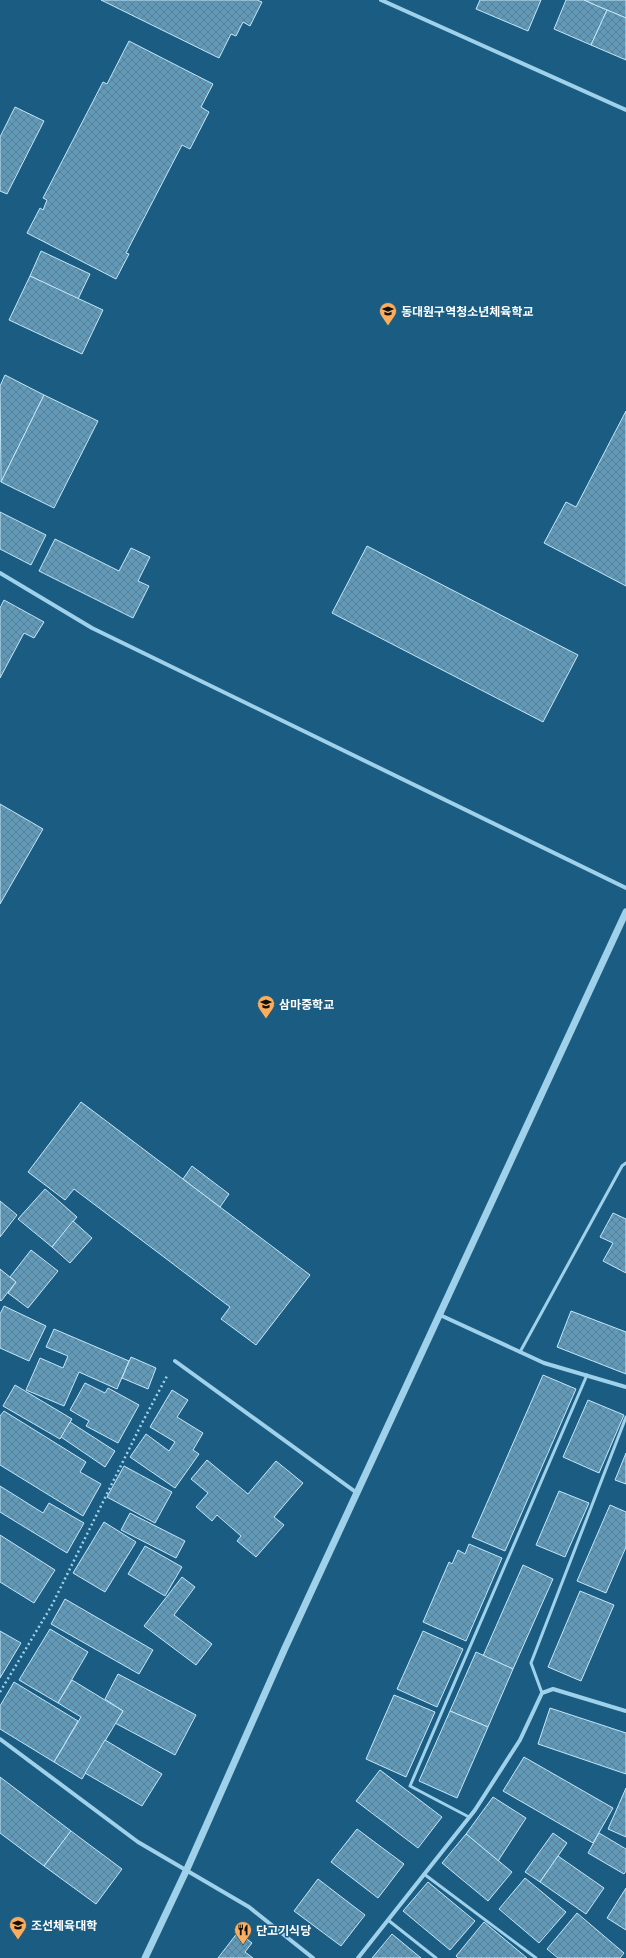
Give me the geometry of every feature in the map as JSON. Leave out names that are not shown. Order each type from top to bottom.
[{"type":"street","points":[[381,0],[626,110]]},
{"type":"street","points":[[0,572],[92,628],[626,888]]},
{"type":"street","points":[[144,1958],[187,1869],[285,1648],[626,912]]},
{"type":"street","points":[[440,1315],[544,1363],[626,1387]]},
{"type":"street","points":[[175,1361],[357,1493]]},
{"type":"street","points":[[358,1958],[469,1817],[520,1740],[542,1693],[554,1689],[626,1711]]},
{"type":"street","points":[[0,1739],[138,1842],[187,1869],[249,1908],[313,1958]]},
{"type":"lane","points":[[520,1352],[622,1166],[626,1163]]},
{"type":"lane","points":[[469,1817],[410,1786],[586,1375]]},
{"type":"lane","points":[[542,1693],[531,1663],[626,1417]]},
{"type":"lane","points":[[424,1874],[536,1958]]},
{"type":"lane","points":[[388,1920],[436,1958]]},
{"type":"path","points":[[0,1692],[52,1605],[142,1423],[175,1361]]},
{"type":"building","points":[[101,0],[257,0],[262,2],[250,26],[243,22],[236,36],[231,34],[219,58]]},
{"type":"building","points":[[480,0],[541,0],[528,31],[476,9]]},
{"type":"building","points":[[566,0],[584,0],[607,10],[591,45],[554,29]]},
{"type":"building","points":[[584,0],[626,0],[626,18],[607,10]]},
{"type":"building","points":[[607,10],[626,18],[626,60],[591,45]]},
{"type":"building","points":[[129,41],[213,84],[201,107],[209,112],[190,149],[182,145],[126,253],[129,254],[116,279],[27,233],[40,208],[43,210],[47,200],[43,198],[103,82],[107,84]]},
{"type":"building","points":[[15,107],[44,121],[7,194],[0,191],[0,137]]},
{"type":"building","points":[[41,251],[90,274],[78,299],[30,276]]},
{"type":"building","points":[[30,276],[103,310],[82,354],[9,320]]},
{"type":"building","points":[[5,375],[44,395],[1,482],[0,386]]},
{"type":"building","points":[[44,395],[98,421],[54,508],[1,482]]},
{"type":"building","points":[[626,411],[626,586],[544,543],[566,502],[576,507]]},
{"type":"building","points":[[0,512],[46,535],[31,565],[0,549]]},
{"type":"building","points":[[55,539],[119,571],[131,548],[150,557],[138,581],[149,586],[133,618],[39,571]]},
{"type":"building","points":[[367,546],[578,655],[543,722],[332,613]]},
{"type":"building","points":[[4,600],[44,622],[34,638],[24,633],[0,678],[0,608]]},
{"type":"building","points":[[0,804],[43,829],[0,904]]},
{"type":"building","points":[[81,1102],[310,1275],[256,1345],[221,1319],[230,1307],[74,1189],[65,1200],[28,1172]]},
{"type":"building","points":[[192,1166],[229,1194],[220,1207],[183,1179]]},
{"type":"building","points":[[45,1189],[77,1217],[52,1247],[18,1219]]},
{"type":"building","points":[[0,1201],[17,1215],[0,1237]]},
{"type":"building","points":[[613,1213],[626,1219],[626,1273],[603,1261],[613,1243],[600,1237]]},
{"type":"building","points":[[73,1221],[92,1238],[70,1263],[52,1247]]},
{"type":"building","points":[[31,1250],[58,1271],[28,1308],[8,1293],[16,1282],[10,1277]]},
{"type":"building","points":[[0,1269],[16,1282],[1,1301],[0,1300]]},
{"type":"building","points":[[4,1306],[46,1326],[29,1361],[0,1348],[0,1314]]},
{"type":"building","points":[[571,1311],[626,1332],[626,1374],[557,1347]]},
{"type":"building","points":[[54,1329],[129,1361],[117,1389],[79,1372],[64,1406],[26,1390],[40,1358],[63,1368],[68,1356],[46,1347]]},
{"type":"building","points":[[131,1357],[156,1368],[148,1389],[122,1378]]},
{"type":"building","points":[[543,1375],[576,1389],[505,1551],[472,1537]]},
{"type":"building","points":[[85,1383],[105,1393],[108,1388],[139,1405],[118,1443],[86,1426],[89,1421],[70,1410]]},
{"type":"building","points":[[15,1385],[72,1419],[60,1439],[3,1406]]},
{"type":"building","points":[[172,1390],[188,1400],[177,1417],[203,1433],[193,1450],[199,1454],[175,1488],[130,1457],[146,1434],[169,1451],[175,1442],[150,1427]]},
{"type":"building","points":[[588,1400],[624,1415],[599,1473],[563,1457]]},
{"type":"building","points":[[4,1411],[86,1462],[80,1472],[101,1484],[83,1516],[0,1465],[0,1416]]},
{"type":"building","points":[[70,1422],[115,1451],[105,1467],[61,1437]]},
{"type":"building","points":[[626,1453],[626,1484],[615,1480]]},
{"type":"building","points":[[207,1460],[248,1494],[276,1461],[303,1483],[274,1517],[284,1525],[256,1557],[237,1541],[241,1536],[217,1515],[212,1521],[196,1507],[208,1493],[191,1479]]},
{"type":"building","points":[[124,1466],[172,1492],[155,1523],[107,1497]]},
{"type":"building","points":[[0,1486],[43,1513],[49,1503],[84,1523],[67,1553],[0,1512]]},
{"type":"building","points":[[559,1491],[589,1503],[565,1557],[536,1545]]},
{"type":"building","points":[[610,1505],[626,1512],[626,1547],[606,1593],[577,1581]]},
{"type":"building","points":[[130,1513],[185,1541],[176,1558],[121,1530]]},
{"type":"building","points":[[104,1522],[136,1542],[105,1592],[73,1573]]},
{"type":"building","points":[[0,1535],[55,1570],[34,1603],[0,1582]]},
{"type":"building","points":[[469,1544],[502,1558],[466,1641],[423,1622],[449,1562],[452,1564],[458,1550],[465,1554]]},
{"type":"building","points":[[145,1546],[182,1567],[165,1596],[128,1574]]},
{"type":"building","points":[[523,1565],[553,1579],[513,1669],[483,1656]]},
{"type":"building","points":[[182,1577],[195,1587],[174,1615],[212,1644],[196,1665],[144,1626]]},
{"type":"building","points":[[580,1591],[614,1605],[581,1681],[548,1667]]},
{"type":"building","points":[[65,1599],[153,1650],[139,1674],[51,1624]]},
{"type":"building","points":[[50,1629],[88,1652],[58,1703],[19,1680]]},
{"type":"building","points":[[0,1631],[21,1643],[0,1678]]},
{"type":"building","points":[[423,1631],[463,1649],[437,1707],[397,1689]]},
{"type":"building","points":[[476,1652],[513,1669],[488,1727],[450,1711]]},
{"type":"building","points":[[118,1674],[196,1715],[175,1755],[115,1723],[123,1711],[105,1699]]},
{"type":"building","points":[[72,1680],[123,1711],[82,1779],[54,1762],[81,1717],[58,1703]]},
{"type":"building","points":[[14,1682],[78,1721],[54,1762],[0,1729],[0,1706]]},
{"type":"building","points":[[394,1695],[435,1712],[406,1777],[366,1759]]},
{"type":"building","points":[[550,1708],[626,1733],[626,1774],[538,1744]]},
{"type":"building","points":[[450,1711],[488,1727],[457,1798],[419,1781]]},
{"type":"building","points":[[105,1740],[162,1774],[142,1806],[85,1773]]},
{"type":"building","points":[[524,1757],[613,1808],[593,1843],[503,1791]]},
{"type":"building","points":[[380,1770],[442,1817],[418,1848],[356,1801]]},
{"type":"building","points":[[0,1777],[71,1831],[44,1866],[0,1833]]},
{"type":"building","points":[[626,1788],[626,1837],[608,1829]]},
{"type":"building","points":[[493,1797],[526,1818],[498,1861],[466,1834]]},
{"type":"building","points":[[357,1829],[404,1864],[378,1898],[331,1862]]},
{"type":"building","points":[[71,1831],[122,1869],[96,1904],[44,1866]]},
{"type":"building","points":[[553,1833],[567,1843],[540,1882],[525,1872]]},
{"type":"building","points":[[599,1833],[626,1849],[626,1871],[624,1874],[588,1853]]},
{"type":"building","points":[[466,1834],[512,1872],[488,1901],[442,1863]]},
{"type":"building","points":[[558,1856],[604,1888],[586,1914],[540,1882]]},
{"type":"building","points":[[525,1878],[566,1912],[539,1943],[499,1909]]},
{"type":"building","points":[[318,1879],[365,1915],[341,1946],[294,1911]]},
{"type":"building","points":[[428,1882],[475,1921],[450,1950],[403,1911]]},
{"type":"building","points":[[626,1888],[626,1930],[607,1918]]},
{"type":"building","points":[[577,1913],[624,1953],[620,1958],[558,1958],[547,1949]]},
{"type":"building","points":[[484,1922],[527,1958],[458,1958],[456,1956]]},
{"type":"building","points":[[238,1932],[252,1943],[245,1952],[253,1958],[218,1958]]},
{"type":"building","points":[[392,1934],[421,1958],[372,1958]]},
{"type":"place","name":"동대원구역청소년체육학교","points":[[388,326]]},
{"type":"place","name":"삼마중학교","points":[[266,1019]]},
{"type":"place","name":"조선체육대학","points":[[18,1940]]},
{"type":"place","name":"단고기식당","points":[[243,1945]]}]
